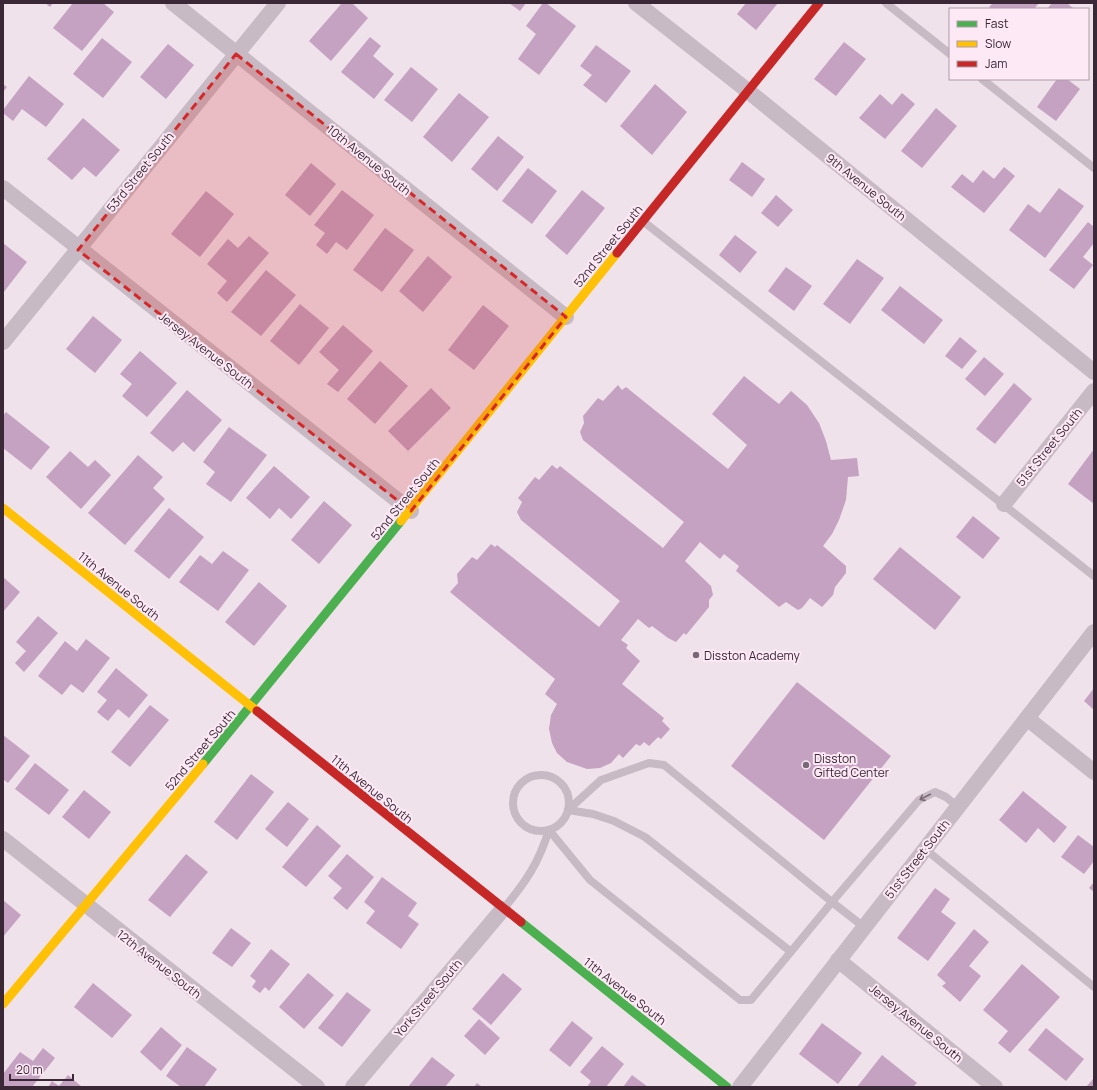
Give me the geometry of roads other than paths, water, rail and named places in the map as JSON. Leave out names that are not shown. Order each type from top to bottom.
[{"type":"street","name":"10th Avenue South","points":[[173,3],[566,317]]},
{"type":"street","name":"53rd Street South","points":[[3,342],[278,3]]},
{"type":"street","name":"9th Avenue South","points":[[636,3],[748,91],[1094,372]]},
{"type":"street","name":"52nd Street South","points":[[3,1004],[251,707],[818,3]]},
{"type":"street","name":"Jersey Avenue South","points":[[3,188],[78,250],[410,511]]},
{"type":"street","name":"51st Street South","points":[[1004,504],[1094,391]]},
{"type":"street","name":"11th Avenue South","points":[[3,508],[727,1087]]},
{"type":"street","name":"51st Street South","points":[[740,1087],[1028,719],[1094,632]]},
{"type":"street","points":[[1028,719],[1094,772]]},
{"type":"street","name":"12th Avenue South","points":[[3,839],[85,906],[317,1087]]},
{"type":"street","name":"York Street South","points":[[353,1087],[503,909]]},
{"type":"street","name":"Jersey Avenue South","points":[[838,960],[995,1087]]},
{"type":"lane","points":[[886,3],[949,53]]},
{"type":"lane","points":[[983,80],[1094,168]]},
{"type":"lane","points":[[643,221],[1094,576]]},
{"type":"lane","points":[[568,810],[601,780],[649,763],[664,765],[864,927]]},
{"type":"lane","points":[[544,775],[561,783],[569,800],[568,810],[564,819],[558,826],[540,832],[530,830],[516,818],[512,801],[519,784],[526,779],[544,775]]},
{"type":"lane","points":[[549,830],[590,880],[740,1000],[751,1000],[790,951],[919,800],[935,792],[946,797],[958,807]]},
{"type":"lane","points":[[568,810],[593,814],[614,821],[645,837],[790,951]]},
{"type":"lane","points":[[503,909],[524,884],[540,858],[549,830]]},
{"type":"lane","points":[[925,849],[1094,987]]},
{"type":"place","name":"Disston Academy","points":[[696,655]]},
{"type":"place","name":"Disston Gifted Center","points":[[806,765]]}]
